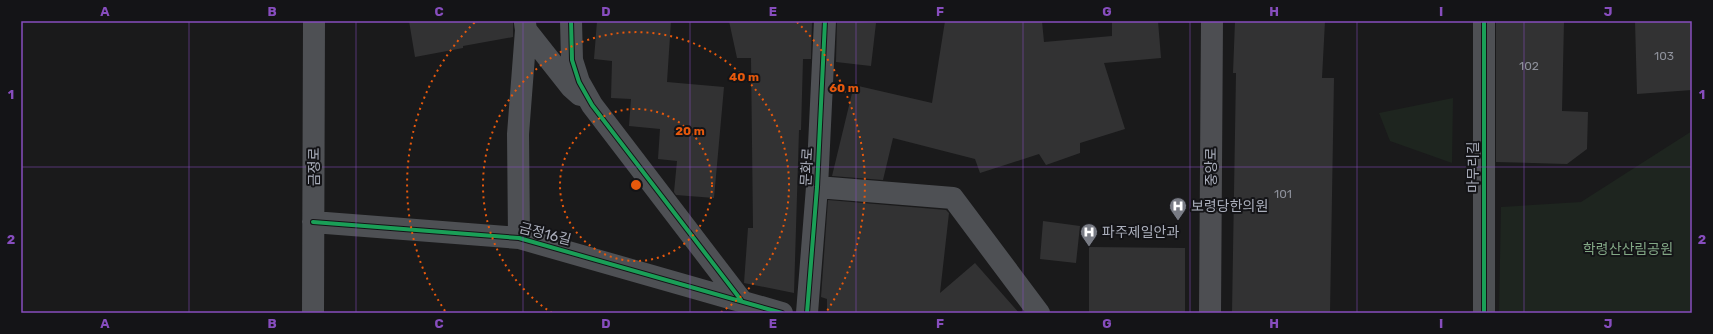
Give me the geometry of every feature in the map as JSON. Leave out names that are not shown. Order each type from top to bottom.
[{"type":"main road","name":"중앙로","points":[[1210,313],[1212,21]]},
{"type":"street","name":"금정로","points":[[313,313],[314,21]]},
{"type":"street","points":[[571,21],[572,60],[579,82],[592,105],[741,300]]},
{"type":"street","name":"문화로","points":[[807,313],[817,187],[825,21]]},
{"type":"street","name":"마무리길","points":[[1484,21],[1484,313]]},
{"type":"street","points":[[525,25],[571,87],[592,105]]},
{"type":"street","points":[[519,238],[518,134],[525,25]]},
{"type":"street","points":[[817,187],[953,198],[1039,313]]},
{"type":"street","name":"금정16길","points":[[313,222],[519,238],[741,300],[782,313]]},
{"type":"green space","points":[[1453,98],[1452,163],[1390,141],[1379,113]]},
{"type":"green space","name":"학령산산림공원","points":[[1692,131],[1692,313],[1499,313],[1501,207],[1581,202]]},
{"type":"building","points":[[409,21],[513,21],[513,37],[415,57]]},
{"type":"building","points":[[597,21],[671,21],[667,82],[724,87],[714,198],[676,195],[674,192],[677,161],[658,159],[660,129],[629,126],[631,99],[611,98],[612,61],[594,59]]},
{"type":"building","points":[[729,21],[812,21],[811,59],[803,59],[801,130],[799,130],[794,293],[744,283],[748,228],[753,228],[751,58],[737,58]]},
{"type":"building","points":[[837,21],[876,23],[871,66],[836,62]]},
{"type":"building","points":[[945,21],[1042,21],[1044,42],[1112,36],[1112,21],[1158,21],[1161,58],[1104,63],[1125,129],[1080,143],[1080,153],[1046,165],[1039,154],[980,173],[975,159],[893,138],[883,180],[832,176],[854,85],[932,103]]},
{"type":"building","points":[[1235,21],[1325,21],[1322,78],[1334,78],[1330,313],[1232,313],[1236,73],[1233,73]]},
{"type":"building","points":[[1496,21],[1564,21],[1562,111],[1588,112],[1587,149],[1567,164],[1496,162]]},
{"type":"building","points":[[1635,21],[1692,21],[1692,90],[1637,94]]},
{"type":"building","points":[[828,200],[946,210],[949,213],[940,293],[975,263],[1019,313],[827,313],[827,299],[821,297]]},
{"type":"building","points":[[1043,221],[1080,226],[1076,263],[1040,259]]},
{"type":"building","points":[[1089,247],[1185,248],[1185,313],[1089,313]]},
{"type":"cycle path","points":[[571,21],[572,60],[579,82],[592,105],[741,300]]},
{"type":"cycle path","points":[[807,313],[817,187],[825,21]]},
{"type":"cycle path","points":[[1484,21],[1484,313]]},
{"type":"cycle path","points":[[313,222],[519,238],[782,313]]},
{"type":"place","name":"보령당한의원","points":[[1178,221]]},
{"type":"place","name":"파주제일안과","points":[[1089,247]]}]
